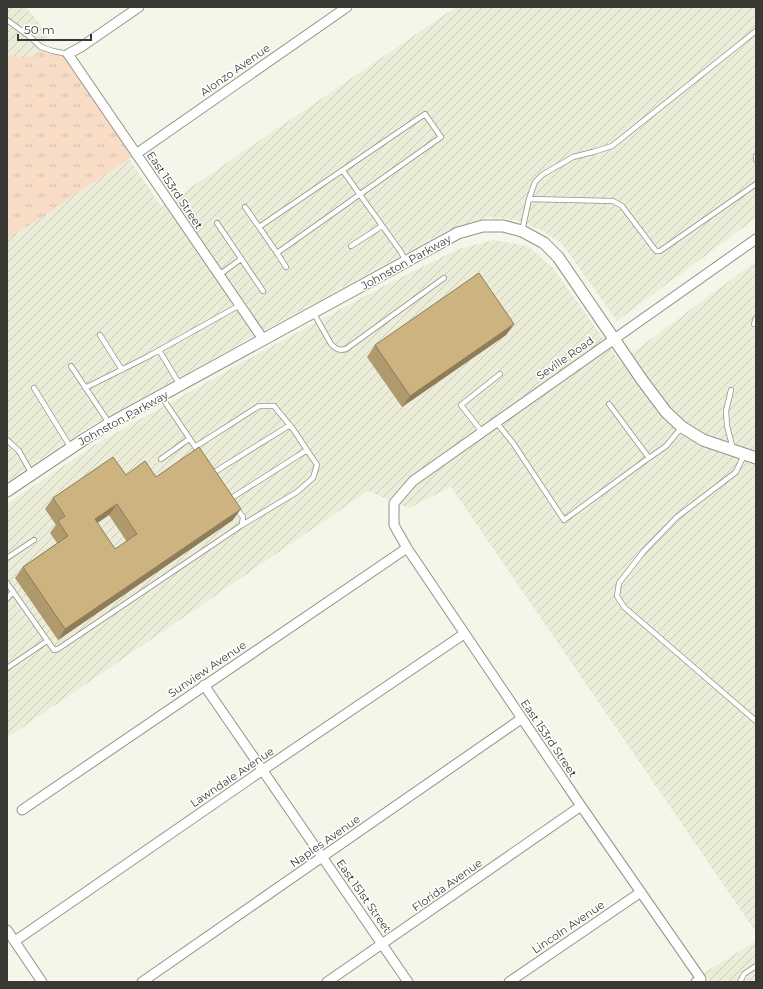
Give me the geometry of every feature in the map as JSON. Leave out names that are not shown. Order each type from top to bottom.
[{"type":"street","points":[[68,54],[81,47],[139,7]]},
{"type":"street","name":"Alonzo Avenue","points":[[136,154],[334,11],[347,7]]},
{"type":"street","name":"East 153rd Street","points":[[68,54],[263,340]]},
{"type":"street","name":"Johnston Parkway","points":[[7,491],[110,424],[458,233],[483,226],[503,226],[522,231],[544,243],[558,257],[613,339],[666,412],[682,427],[702,440],[756,458]]},
{"type":"street","name":"Seville Road","points":[[394,503],[413,481],[756,239]]},
{"type":"street","name":"East 153rd Street","points":[[394,503],[394,525],[407,548],[521,719],[641,892],[698,980]]},
{"type":"street","name":"Sunview Avenue","points":[[22,810],[407,548]]},
{"type":"street","name":"Lawndale Avenue","points":[[15,942],[263,770],[464,634]]},
{"type":"street","name":"East 151st Street","points":[[204,685],[408,982]]},
{"type":"street","name":"Naples Avenue","points":[[142,982],[521,719]]},
{"type":"street","name":"Florida Avenue","points":[[327,982],[581,806]]},
{"type":"street","name":"Lincoln Avenue","points":[[509,982],[641,892]]},
{"type":"street","points":[[7,930],[42,982]]},
{"type":"lane","points":[[7,20],[29,36],[40,47],[68,54]]},
{"type":"lane","points":[[522,231],[529,199],[535,182],[542,175],[573,157],[612,146],[756,31]]},
{"type":"lane","points":[[259,227],[425,114],[441,137],[277,253]]},
{"type":"lane","points":[[343,171],[401,252],[406,262]]},
{"type":"lane","points":[[529,199],[613,201],[622,206],[656,251],[660,251],[756,184]]},
{"type":"lane","points":[[245,207],[286,267]]},
{"type":"lane","points":[[217,223],[263,291]]},
{"type":"lane","points":[[351,246],[382,226]]},
{"type":"lane","points":[[219,274],[241,259]]},
{"type":"lane","points":[[313,312],[335,349],[346,349],[444,278]]},
{"type":"lane","points":[[85,388],[122,370],[240,305]]},
{"type":"lane","points":[[754,324],[756,318]]},
{"type":"lane","points":[[100,335],[122,370]]},
{"type":"lane","points":[[159,350],[181,386]]},
{"type":"lane","points":[[71,366],[110,424]]},
{"type":"lane","points":[[482,432],[461,405],[500,374]]},
{"type":"lane","points":[[34,388],[71,448]]},
{"type":"lane","points":[[732,390],[726,411],[727,426],[733,451]]},
{"type":"lane","points":[[161,396],[204,460]]},
{"type":"lane","points":[[609,404],[650,457]]},
{"type":"lane","points":[[7,583],[47,641],[54,650],[58,649],[242,525],[297,492],[314,478],[317,465],[290,425],[274,406],[259,406],[195,447]]},
{"type":"lane","points":[[496,422],[564,520],[666,446],[682,427]]},
{"type":"lane","points":[[213,473],[290,425]]},
{"type":"lane","points":[[161,459],[189,438]]},
{"type":"lane","points":[[7,440],[20,452],[32,474]]},
{"type":"lane","points":[[230,499],[307,450]]},
{"type":"lane","points":[[744,455],[736,472],[677,517],[644,551],[619,583],[617,596],[624,607],[756,721]]},
{"type":"lane","points":[[208,466],[217,480]]},
{"type":"lane","points":[[226,493],[242,517],[242,525]]},
{"type":"lane","points":[[7,558],[34,540]]},
{"type":"lane","points":[[7,599],[12,591]]},
{"type":"lane","points":[[7,668],[47,641]]},
{"type":"lane","points":[[740,982],[744,974],[756,966]]},
{"type":"shaded area","points":[[7,7],[26,7],[49,36],[35,58],[7,57]]},
{"type":"shaded area","points":[[456,7],[756,7],[756,218],[617,321],[562,244],[541,230],[516,220],[489,217],[446,231],[87,428],[7,482],[7,239],[128,158],[162,207]]},
{"type":"shaded area","points":[[493,240],[528,246],[553,268],[620,362],[756,261],[756,932],[451,487],[409,508],[368,491],[7,738],[7,504],[96,444],[268,348],[384,286],[456,250]]},
{"type":"shaded area","points":[[756,941],[756,982],[710,982],[704,973]]},
{"type":"green space","points":[[41,47],[68,54],[136,154],[7,240],[7,57],[35,57]]},
{"type":"building","points":[[479,273],[514,324],[410,396],[375,345]]},
{"type":"building","points":[[199,447],[241,509],[65,629],[23,567],[68,536],[58,521],[65,516],[53,498],[113,457],[126,475],[145,461],[156,477]],"holes":[[[117,504],[137,534],[115,549],[95,519]]]}]
